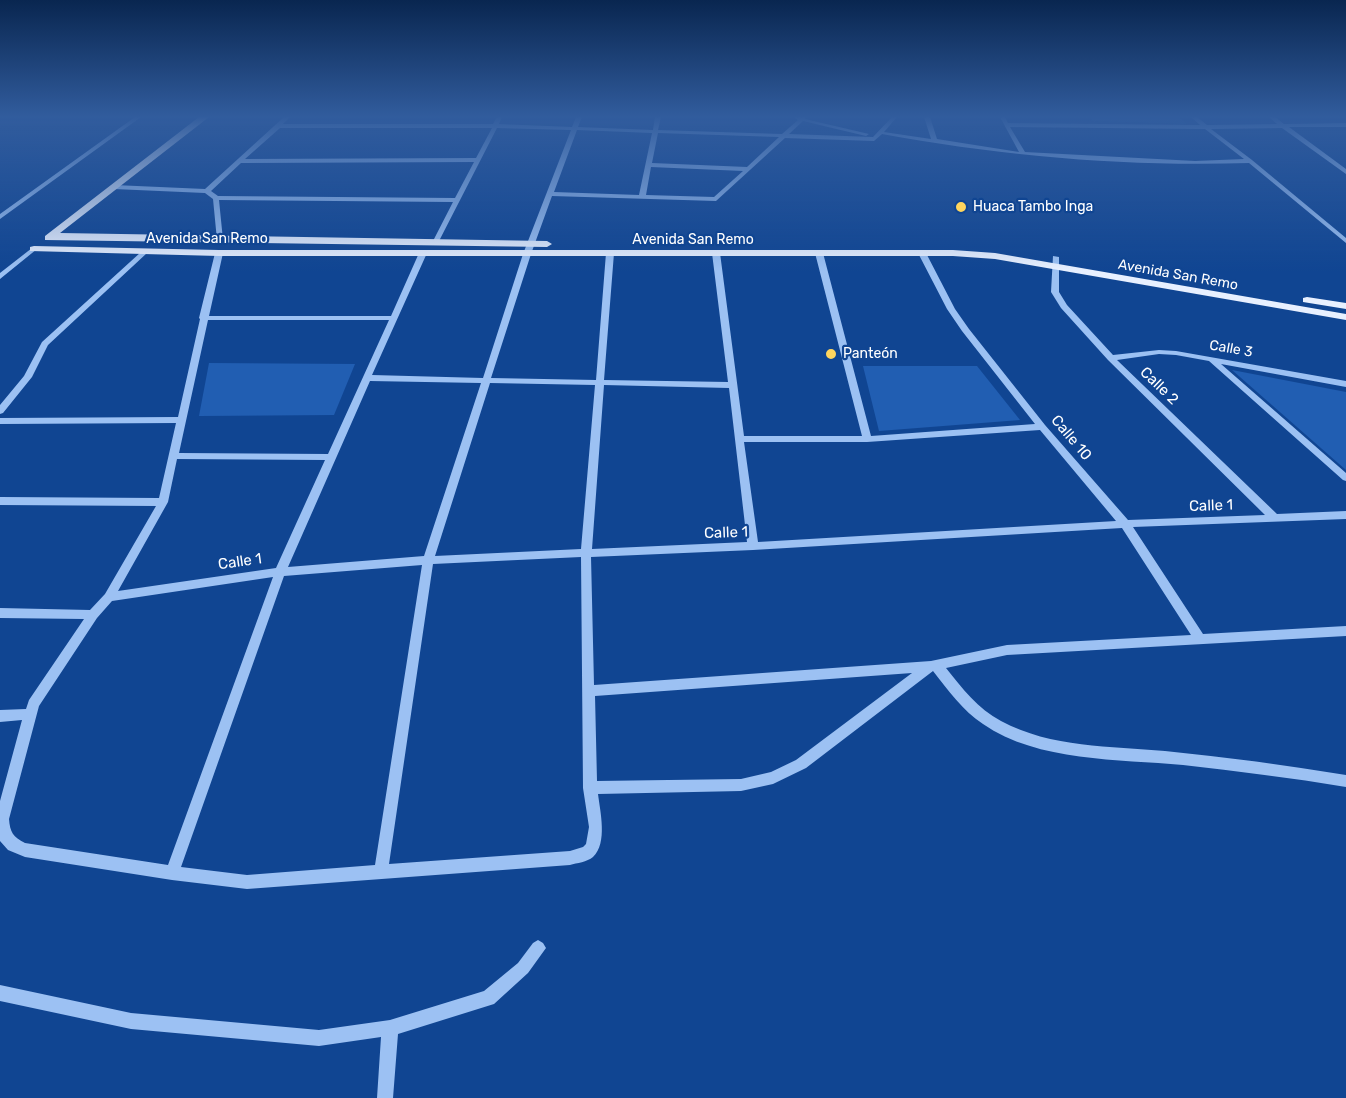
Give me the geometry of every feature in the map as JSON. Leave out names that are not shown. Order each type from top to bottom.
[{"type":"main road","points":[[34,249],[138,168]]},
{"type":"main road","name":"Avenida San Remo","points":[[51,236],[220,240],[436,241],[610,254],[922,253],[986,255],[1055,262],[1346,306]]},
{"type":"main road","name":"Avenida San Remo","points":[[34,249],[143,253],[423,253],[529,249],[959,245],[997,248],[1055,262],[1346,317]]},
{"type":"street","points":[[0,216],[67,168]]},
{"type":"street","points":[[207,191],[231,168]]},
{"type":"street","points":[[436,241],[474,168]]},
{"type":"street","points":[[381,870],[428,560],[529,249],[559,168]]},
{"type":"street","points":[[642,198],[648,168]]},
{"type":"street","points":[[730,168],[749,169]]},
{"type":"street","points":[[1259,168],[1346,241]]},
{"type":"street","points":[[550,194],[716,199],[749,169]]},
{"type":"street","points":[[114,187],[207,191],[216,198],[457,200]]},
{"type":"street","points":[[216,198],[220,240]]},
{"type":"street","points":[[0,277],[34,249]]},
{"type":"street","points":[[0,411],[28,377],[45,344],[143,253]]},
{"type":"street","points":[[219,253],[163,502],[109,597],[93,615],[33,704],[1,820],[3,836],[11,845],[25,850],[247,882],[381,870],[570,858],[586,853],[592,847],[596,827],[590,788],[586,554],[610,254]]},
{"type":"street","points":[[172,873],[280,572],[423,253]]},
{"type":"street","points":[[819,253],[867,439]]},
{"type":"street","name":"Calle 10","points":[[922,253],[951,309],[1042,427],[1125,524],[1201,640]]},
{"type":"street","points":[[716,254],[753,546]]},
{"type":"street","name":"Calle 2","points":[[1055,262],[1055,292],[1064,306],[1111,358],[1275,518]]},
{"type":"street","points":[[203,318],[394,318]]},
{"type":"street","name":"Calle 3","points":[[1111,358],[1159,352],[1211,359],[1346,384]]},
{"type":"street","points":[[1211,359],[1346,478]]},
{"type":"street","points":[[368,378],[732,385]]},
{"type":"street","points":[[0,422],[180,420]]},
{"type":"street","points":[[739,439],[867,439],[1042,427]]},
{"type":"street","points":[[173,456],[332,457]]},
{"type":"street","points":[[0,501],[163,502]]},
{"type":"street","name":"Calle 1","points":[[109,597],[280,572],[428,560],[753,546],[1125,524],[1346,515]]},
{"type":"street","points":[[0,613],[93,615]]},
{"type":"street","points":[[589,691],[934,666],[1007,651],[1346,631]]},
{"type":"street","points":[[934,666],[978,712],[995,725],[1026,738],[1060,747],[1275,768],[1346,781]]},
{"type":"street","points":[[590,788],[741,785],[773,778],[801,765],[934,666]]},
{"type":"street","points":[[0,716],[30,714]]},
{"type":"street","points":[[0,993],[131,1021],[319,1038],[390,1028],[488,998],[524,968],[538,948]]},
{"type":"street","points":[[385,1098],[390,1028]]},
{"type":"shaded area","points":[[209,363],[355,364],[334,415],[199,416]]},
{"type":"shaded area","points":[[863,366],[977,366],[1020,420],[879,431]]},
{"type":"shaded area","points":[[1232,370],[1346,392],[1346,470]]},
{"type":"place","name":"Huaca Tambo Inga","points":[[961,207]]},
{"type":"place","name":"Panteón","points":[[831,354]]}]
